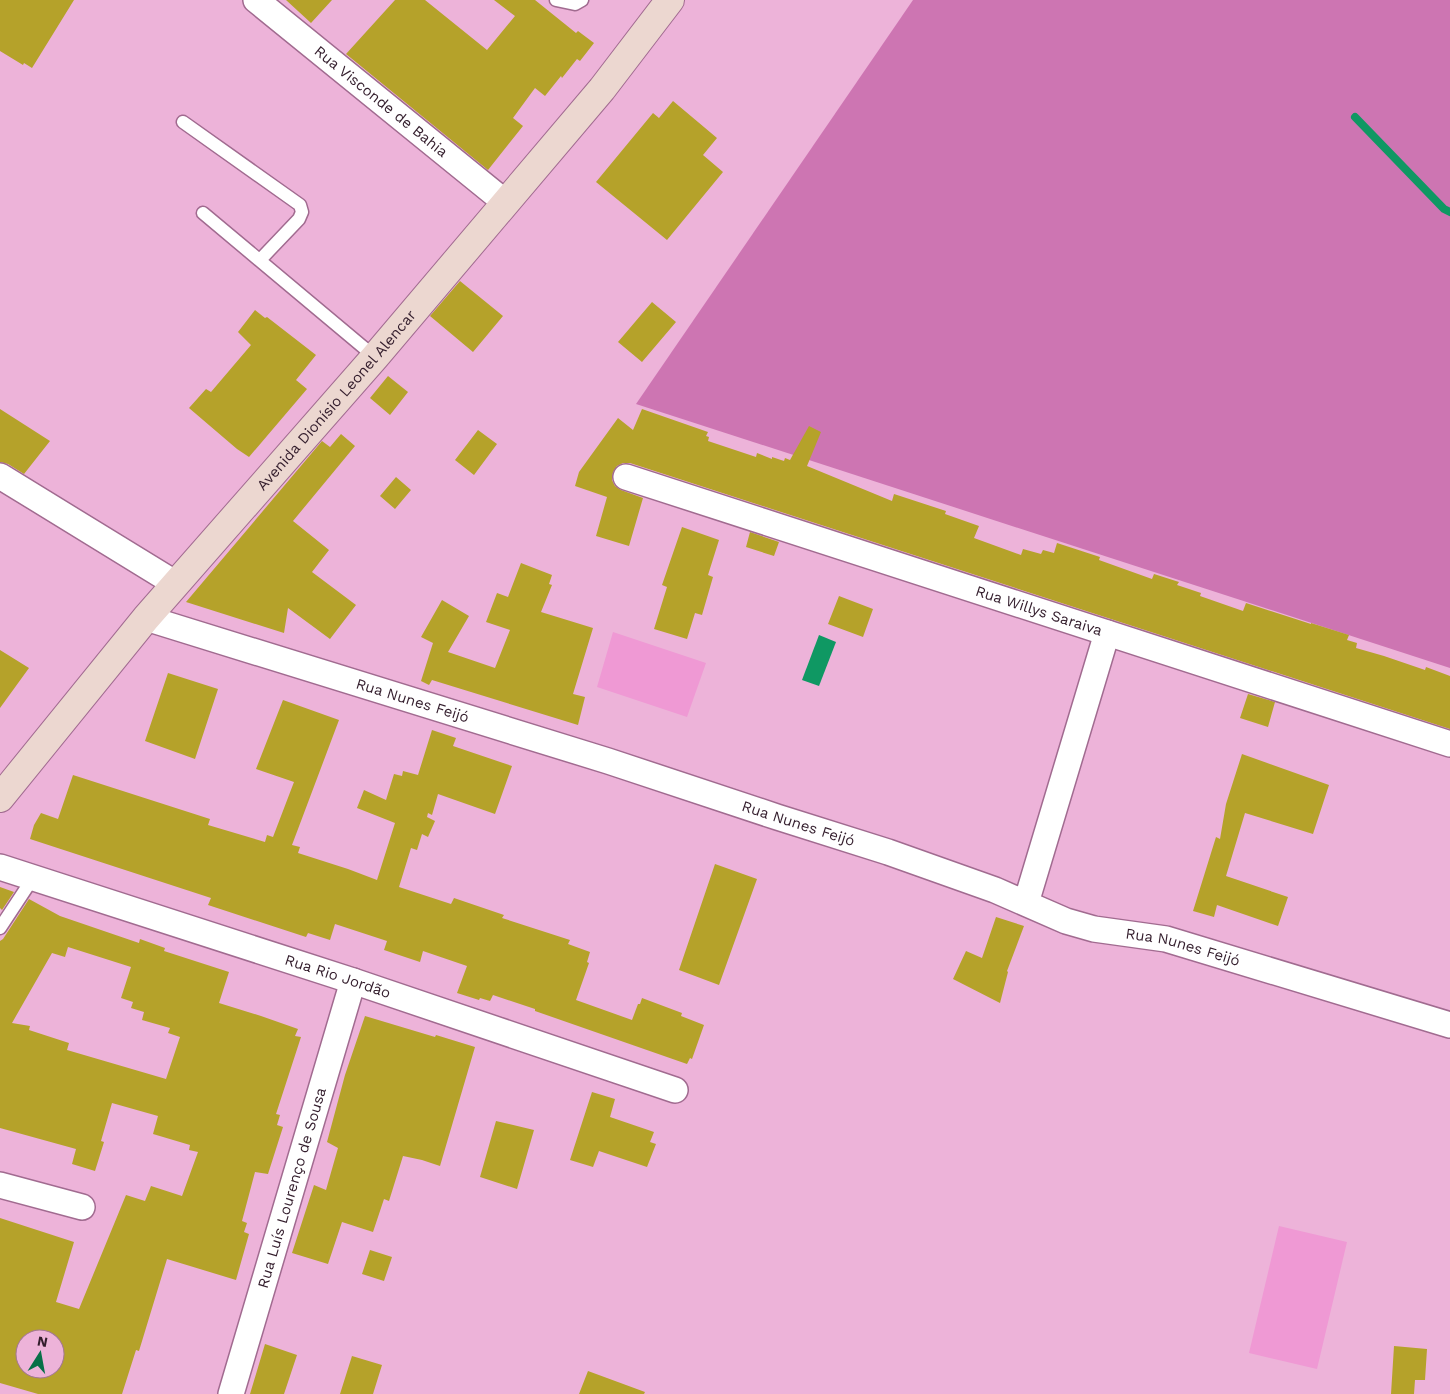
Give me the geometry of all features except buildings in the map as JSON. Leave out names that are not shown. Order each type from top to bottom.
[{"type":"main road","name":"Avenida Dionísio Leonel Alencar","points":[[0,798],[146,618],[376,357],[602,90],[670,0]]},
{"type":"street","name":"Rua Visconde de Bahia","points":[[256,0],[506,203]]},
{"type":"street","points":[[0,476],[176,584]]},
{"type":"street","name":"Rua Willys Saraiva","points":[[626,477],[1450,744]]},
{"type":"street","name":"Rua Nunes Feijó","points":[[146,618],[608,761],[924,864],[960,876],[1066,921],[1094,929],[1166,940],[1450,1025]]},
{"type":"street","points":[[1026,903],[1107,634]]},
{"type":"street","name":"Rua Rio Jordão","points":[[0,867],[353,981],[675,1090]]},
{"type":"street","name":"Rua Luís Lourenço de Sousa","points":[[231,1394],[353,981]]},
{"type":"street","points":[[0,1185],[82,1207]]},
{"type":"lane","points":[[556,0],[575,4],[582,0]]},
{"type":"lane","points":[[183,122],[300,205],[302,212],[299,219],[260,260]]},
{"type":"lane","points":[[204,213],[376,357]]},
{"type":"lane","points":[[0,928],[33,878]]},
{"type":"shaded area","points":[[913,0],[1450,0],[1450,668],[636,404]]},
{"type":"shaded area","points":[[613,632],[706,663],[687,717],[597,687]]},
{"type":"shaded area","points":[[819,635],[836,642],[819,686],[802,680]]},
{"type":"shaded area","points":[[1279,1226],[1347,1242],[1317,1369],[1249,1353]]},
{"type":"waterway","points":[[1355,117],[1444,209],[1450,212]]}]
